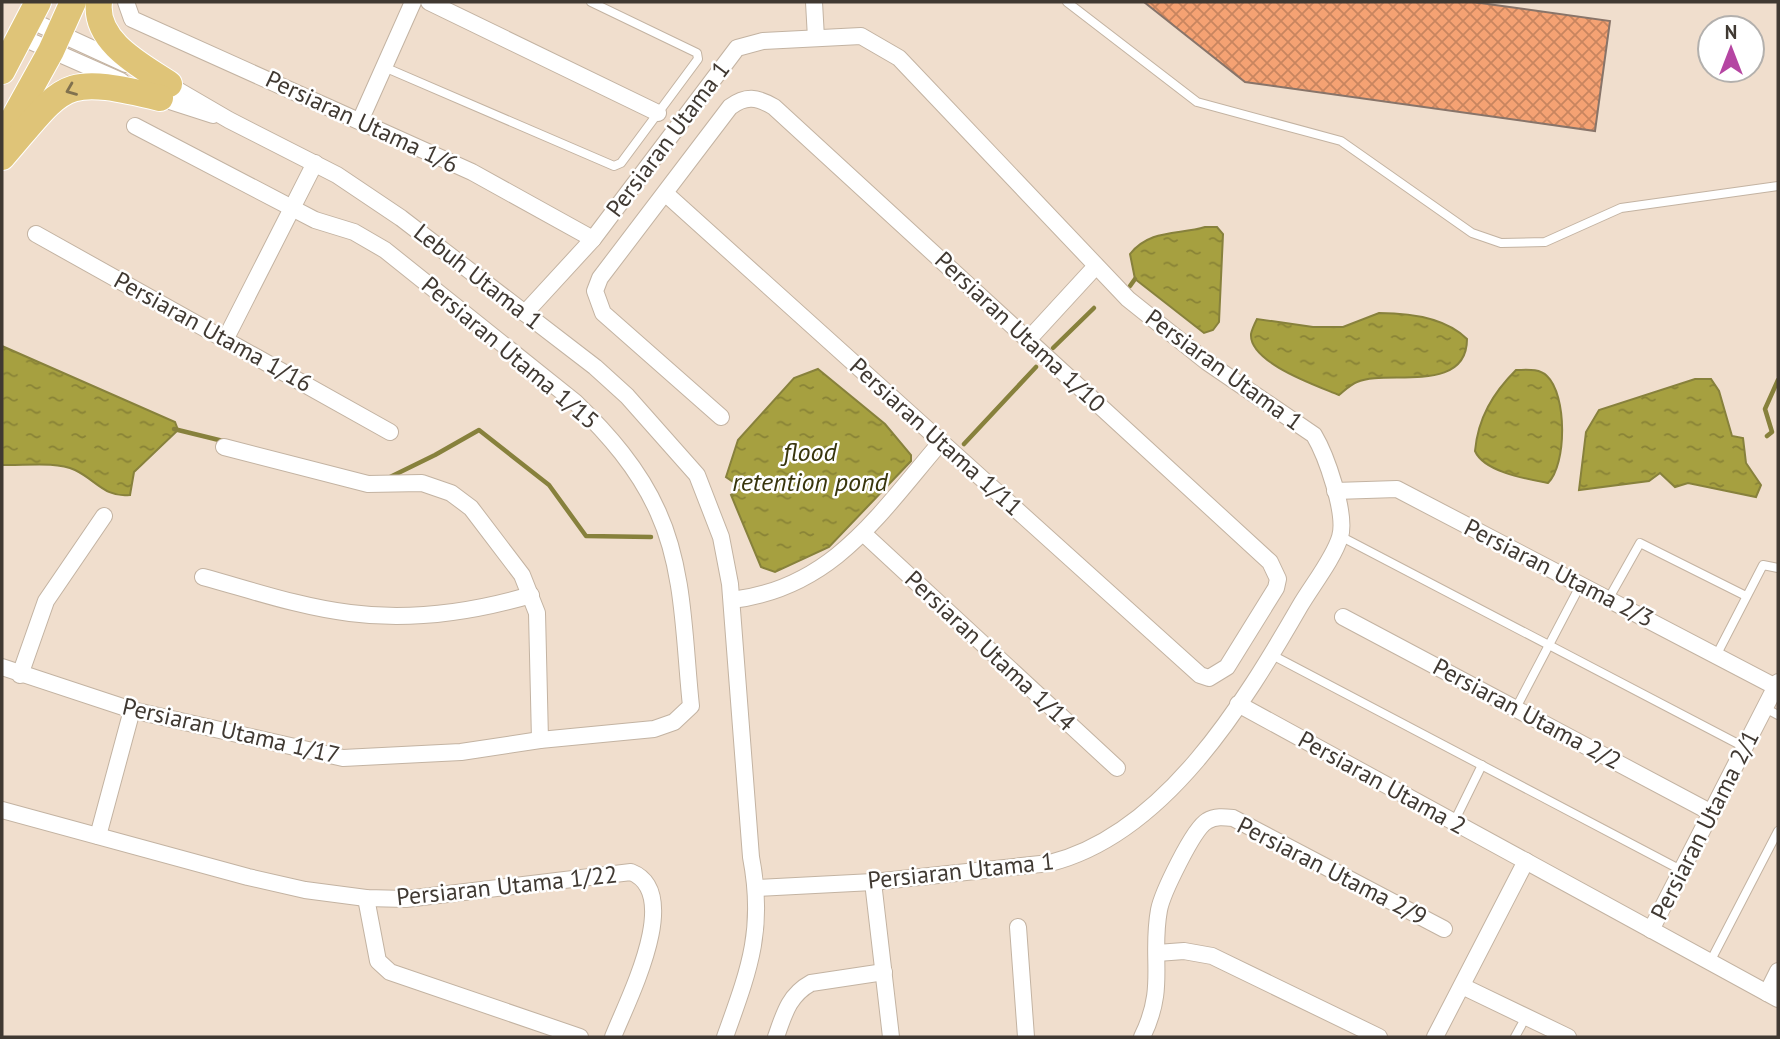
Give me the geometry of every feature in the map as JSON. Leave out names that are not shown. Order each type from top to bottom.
[{"type":"main road","points":[[2,139],[55,42],[73,2]]},
{"type":"main road","points":[[99,2],[100,15],[115,46],[165,91]]},
{"type":"main road","points":[[2,71],[30,20]]},
{"type":"main road","points":[[2,157],[41,108],[67,89],[105,85],[165,91]]},
{"type":"street","points":[[360,121],[413,2]]},
{"type":"street","points":[[429,2],[658,113]]},
{"type":"street","points":[[814,2],[816,38]]},
{"type":"street","name":"Persiaran Utama 1/6","points":[[127,7],[132,19],[472,172],[593,239]]},
{"type":"street","name":"Lebuh Utama 1","points":[[30,20],[55,42],[229,120],[315,163],[401,218],[595,367],[627,396],[697,475],[721,537],[732,600]]},
{"type":"street","name":"Persiaran Utama 1","points":[[525,313],[593,239],[737,48],[763,41],[861,37],[899,58],[1128,299],[1207,362],[1314,435],[1331,471],[1340,536],[1272,655],[1174,787],[1119,834],[1076,857],[1021,867],[873,883],[757,888]]},
{"type":"street","name":"Persiaran Utama 1/10","points":[[665,193],[730,107],[751,97],[761,99],[774,107],[1270,562],[1278,579],[1227,667],[1209,678]]},
{"type":"street","name":"Persiaran Utama 1/15","points":[[135,126],[315,220],[354,232],[385,250],[575,402],[619,448],[658,512],[678,580],[691,706],[674,722]]},
{"type":"street","points":[[226,338],[315,163]]},
{"type":"street","points":[[665,193],[600,278],[595,290],[603,313],[677,375],[721,417]]},
{"type":"street","name":"Persiaran Utama 1/11","points":[[665,193],[1191,669],[1209,678]]},
{"type":"street","name":"Persiaran Utama 1/16","points":[[36,234],[390,432]]},
{"type":"street","points":[[1028,340],[1096,266]]},
{"type":"street","points":[[725,1037],[755,943],[757,888],[751,857],[732,600],[761,597],[799,583],[820,569],[863,533],[941,442]]},
{"type":"street","points":[[223,447],[368,484],[422,483],[451,492],[471,509],[508,553],[531,595],[539,630],[540,740]]},
{"type":"street","name":"Persiaran Utama 2/3","points":[[1335,491],[1396,489],[1777,685]]},
{"type":"street","points":[[20,675],[46,601],[104,516]]},
{"type":"street","name":"Persiaran Utama 1/14","points":[[863,533],[1117,768]]},
{"type":"street","points":[[203,578],[331,610],[383,616],[472,610],[531,595]]},
{"type":"street","name":"Persiaran Utama 2/2","points":[[1343,617],[1710,812]]},
{"type":"street","name":"Persiaran Utama 1/17","points":[[2,667],[132,709],[343,758],[461,752],[540,740],[654,729],[674,722]]},
{"type":"street","name":"Persiaran Utama 2/1","points":[[1651,930],[1744,747],[1771,711],[1777,685]]},
{"type":"street","name":"Persiaran Utama 2","points":[[1238,704],[1773,996]]},
{"type":"street","points":[[98,836],[132,709]]},
{"type":"street","name":"Persiaran Utama 1/22","points":[[2,810],[248,877],[305,890],[366,898],[406,900],[631,872],[642,876],[654,898],[650,940],[613,1037]]},
{"type":"street","name":"Persiaran Utama 2/9","points":[[1157,953],[1159,907],[1196,831],[1207,821],[1220,817],[1233,818],[1444,929]]},
{"type":"street","points":[[1435,1037],[1526,861]]},
{"type":"street","points":[[873,883],[891,1037]]},
{"type":"street","points":[[366,898],[378,961],[390,972],[580,1037]]},
{"type":"street","points":[[1018,927],[1026,1037]]},
{"type":"street","points":[[1142,1037],[1156,1006],[1157,953],[1184,951],[1212,956],[1379,1037]]},
{"type":"street","points":[[1773,996],[1778,971]]},
{"type":"street","points":[[776,1037],[786,1006],[801,988],[811,983],[884,972]]},
{"type":"street","points":[[1462,986],[1568,1037]]},
{"type":"lane","points":[[384,67],[610,166],[621,163],[695,65],[697,53],[591,2]]},
{"type":"lane","points":[[1067,2],[1197,102],[1341,141],[1472,233],[1501,243],[1545,242],[1621,208],[1778,186]]},
{"type":"lane","points":[[1340,536],[1744,747]]},
{"type":"lane","points":[[1609,598],[1640,543],[1746,596]]},
{"type":"lane","points":[[1717,654],[1763,565],[1778,568]]},
{"type":"lane","points":[[1516,708],[1581,584]]},
{"type":"lane","points":[[1272,655],[1681,870]]},
{"type":"lane","points":[[1454,822],[1482,765]]},
{"type":"lane","points":[[1710,962],[1778,831]]},
{"type":"lane","points":[[1515,1037],[1527,1015]]},
{"type":"water","points":[[1205,227],[1217,227],[1223,234],[1219,322],[1213,330],[1204,333],[1135,279],[1130,254],[1146,240]]},
{"type":"water","points":[[1379,313],[1426,318],[1449,326],[1467,339],[1463,356],[1454,368],[1440,374],[1370,379],[1355,383],[1339,395],[1272,364],[1253,345],[1251,334],[1257,319],[1313,327],[1343,327]]},
{"type":"water","points":[[2,346],[175,422],[178,430],[134,472],[130,495],[107,491],[67,467],[2,465]]},
{"type":"water","name":"flood retention pond","points":[[818,369],[885,424],[911,455],[911,461],[829,547],[775,572],[761,567],[731,495],[742,488],[726,477],[738,440],[794,378]]},
{"type":"water","points":[[1516,370],[1544,373],[1554,385],[1558,398],[1561,446],[1559,461],[1548,483],[1518,477],[1497,469],[1487,464],[1475,451],[1479,428],[1488,407]]},
{"type":"water","points":[[1695,379],[1711,379],[1719,391],[1732,436],[1743,438],[1746,463],[1761,485],[1756,497],[1688,483],[1675,487],[1660,473],[1649,481],[1579,490],[1586,432],[1599,410]]},
{"type":"building","points":[[1144,2],[1473,2],[1610,21],[1595,131],[1245,82]]},
{"type":"waterway","points":[[1130,286],[1135,279]]},
{"type":"waterway","points":[[1053,348],[1094,308]]},
{"type":"waterway","points":[[964,444],[1036,367]]},
{"type":"waterway","points":[[1767,436],[1772,432],[1765,409],[1778,380]]},
{"type":"waterway","points":[[174,429],[223,441]]},
{"type":"waterway","points":[[388,478],[479,430],[549,485],[586,536],[651,537]]}]
